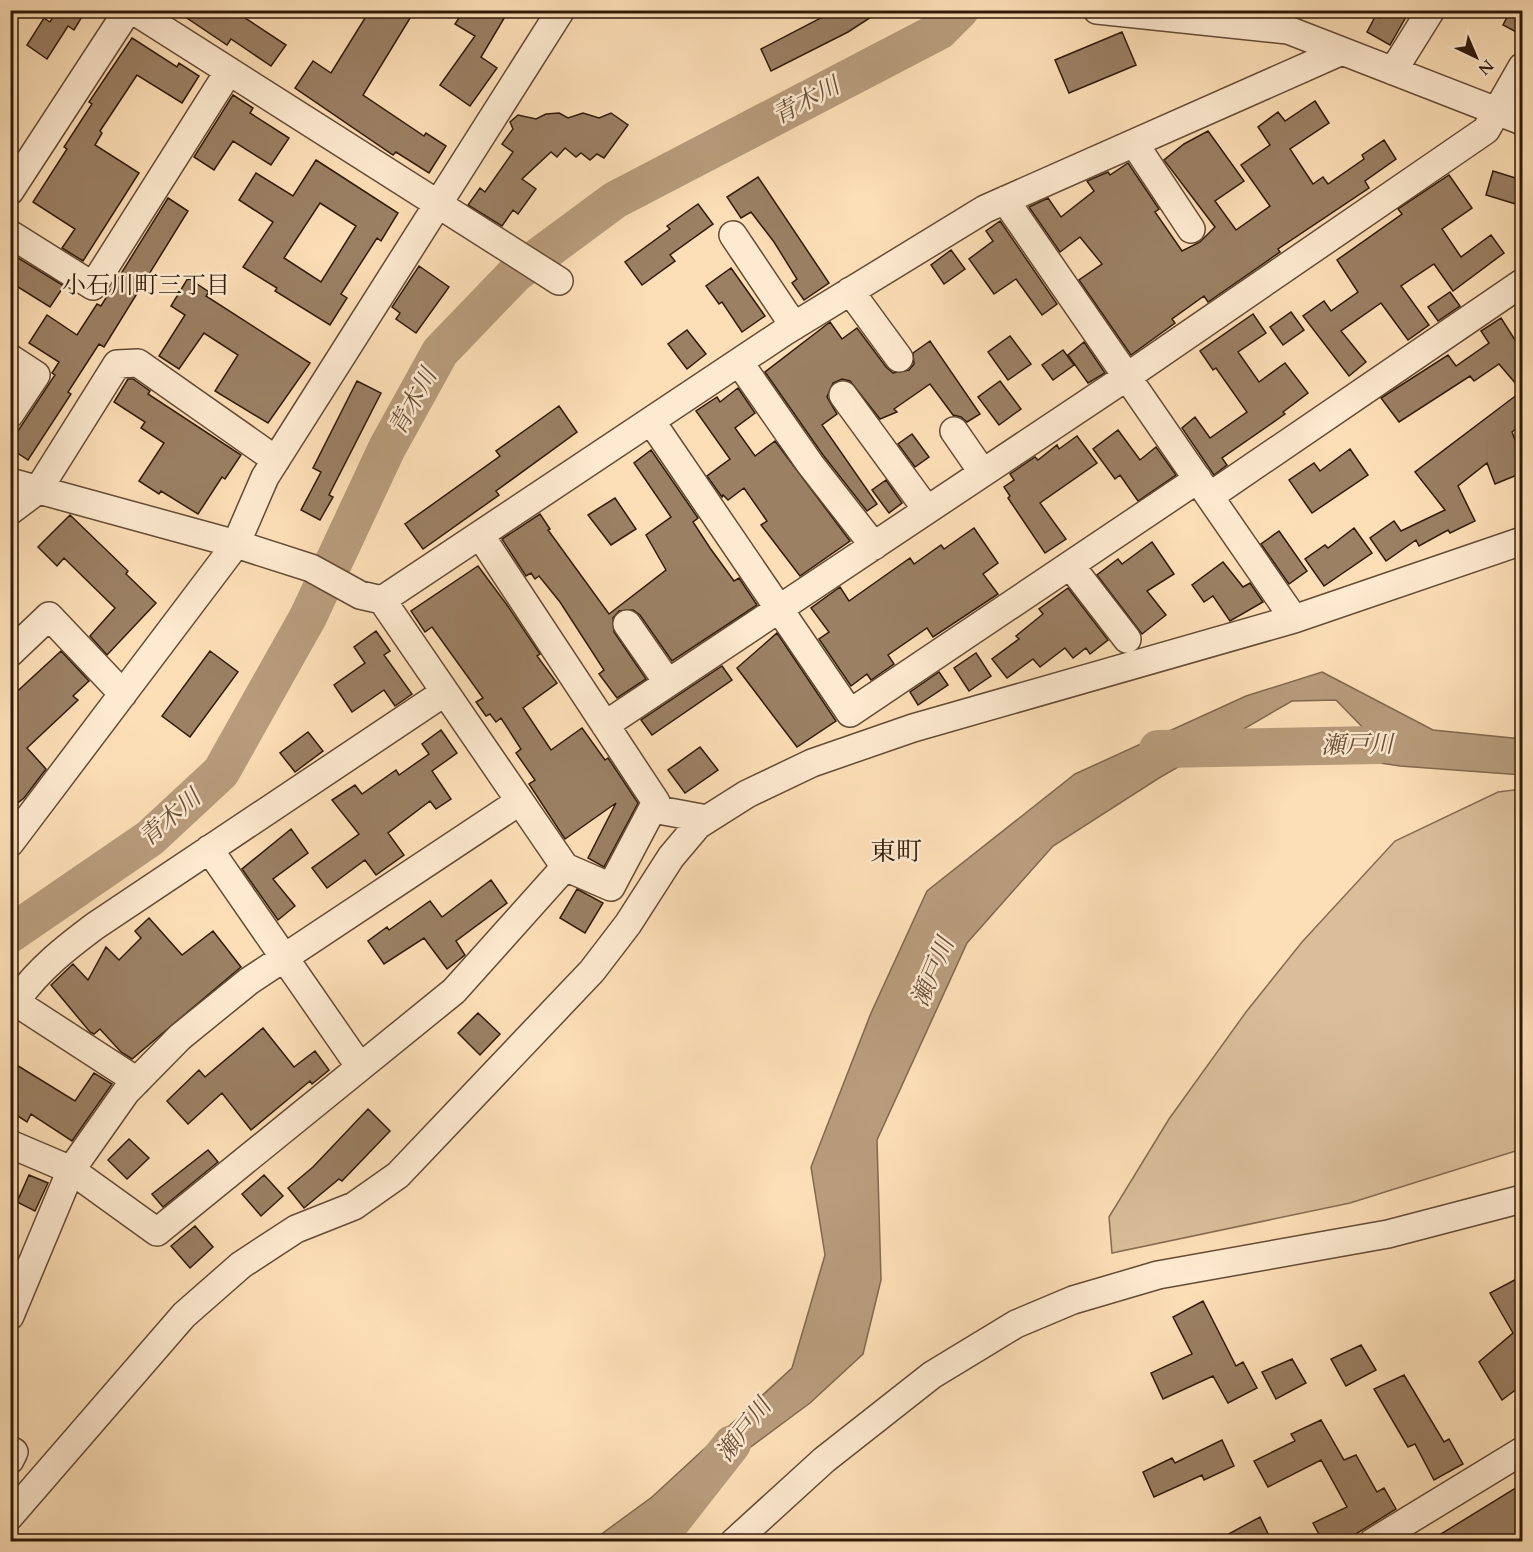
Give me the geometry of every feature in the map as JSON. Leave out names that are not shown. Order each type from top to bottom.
[{"type":"street","points":[[10,191],[128,10]]},
{"type":"street","points":[[134,10],[559,281]]},
{"type":"street","points":[[10,843],[236,544],[265,477],[561,10]]},
{"type":"street","points":[[1097,10],[1272,19],[1288,30],[1522,121]]},
{"type":"street","points":[[1393,71],[1431,10]]},
{"type":"street","points":[[371,598],[480,535],[794,326],[985,209],[1342,51]]},
{"type":"street","points":[[605,725],[1128,376],[1486,130],[1522,67]]},
{"type":"street","points":[[10,234],[93,286],[229,70]]},
{"type":"street","points":[[1134,143],[1191,229]]},
{"type":"street","points":[[1005,200],[1294,619]]},
{"type":"street","points":[[733,235],[794,326]]},
{"type":"street","points":[[651,421],[850,712],[1070,565],[1204,487],[1522,283]]},
{"type":"street","points":[[850,291],[899,358]]},
{"type":"street","points":[[10,358],[36,375],[10,414]]},
{"type":"street","points":[[739,362],[810,464],[874,546]]},
{"type":"street","points":[[10,511],[38,490],[117,364],[138,363],[276,460]]},
{"type":"street","points":[[843,395],[927,510]]},
{"type":"street","points":[[954,431],[983,473]]},
{"type":"street","points":[[10,482],[236,544],[310,568],[371,598],[445,692],[565,867],[611,887],[656,802],[480,535]]},
{"type":"street","points":[[10,1516],[184,1315],[242,1265],[296,1229],[354,1206],[398,1175],[592,971],[628,924],[671,857],[698,825],[707,819],[747,794],[812,763],[913,728],[1294,619],[1522,541]]},
{"type":"street","points":[[1070,565],[1127,639]]},
{"type":"street","points":[[10,652],[49,616],[123,694]]},
{"type":"street","points":[[627,624],[668,683]]},
{"type":"street","points":[[137,1081],[23,1007],[19,997],[30,981],[68,946],[445,692]]},
{"type":"street","points":[[10,1316],[71,1170],[137,1081],[180,1037],[249,981],[520,801]]},
{"type":"street","points":[[652,809],[707,819]]},
{"type":"street","points":[[209,849],[360,1067]]},
{"type":"street","points":[[10,1144],[71,1170],[157,1232],[454,991],[565,867]]},
{"type":"street","points":[[734,1542],[824,1460],[932,1375],[1016,1324],[1072,1300],[1158,1275],[1388,1234],[1522,1199]]},
{"type":"street","points":[[10,1450],[14,1452],[10,1460]]},
{"type":"street","points":[[1373,1542],[1522,1451]]},
{"type":"shaded area","points":[[1522,789],[1522,1149],[1350,1203],[1112,1253],[1109,1217],[1169,1119],[1246,1012],[1302,942],[1395,841],[1498,792]]},
{"type":"water","points":[[1322,672],[1433,730],[1522,739],[1522,775],[1400,766],[1302,751],[1371,736],[1336,700],[1292,701],[1159,778],[1053,846],[967,943],[877,1140],[881,1280],[863,1354],[810,1403],[701,1484],[648,1541],[592,1541],[652,1497],[792,1368],[825,1255],[811,1167],[871,1013],[927,891],[1075,774],[1246,696]]},
{"type":"building","points":[[44,10],[86,10],[74,30],[68,26],[47,59],[27,45],[44,18],[50,22],[53,17]]},
{"type":"building","points":[[175,10],[233,10],[286,45],[271,66],[231,39],[227,45]]},
{"type":"building","points":[[370,10],[415,10],[363,95],[424,136],[426,133],[446,146],[429,173],[396,152],[393,155],[295,88],[313,61],[331,73]]},
{"type":"building","points":[[464,10],[509,10],[481,57],[497,68],[470,106],[440,85],[475,36],[455,24]]},
{"type":"building","points":[[836,10],[882,10],[848,32],[771,71],[761,49]]},
{"type":"building","points":[[1385,10],[1410,10],[1390,45],[1367,32],[1376,15],[1381,18]]},
{"type":"building","points":[[1511,10],[1522,10],[1522,35],[1503,25]]},
{"type":"building","points":[[1122,32],[1136,65],[1069,93],[1055,60]]},
{"type":"building","points":[[132,38],[177,67],[179,63],[199,76],[182,103],[137,75],[100,131],[102,133],[95,145],[139,173],[83,261],[62,248],[75,229],[33,202],[67,149],[64,147],[92,104],[89,102]]},
{"type":"building","points":[[233,95],[253,108],[250,113],[289,138],[271,165],[233,141],[214,170],[194,157]]},
{"type":"building","points":[[1315,101],[1329,123],[1290,149],[1313,184],[1323,177],[1328,184],[1364,159],[1362,155],[1384,140],[1396,159],[1365,181],[1369,188],[1278,249],[1280,252],[1208,302],[1204,296],[1172,319],[1175,323],[1131,355],[1079,280],[1102,264],[1080,237],[1060,252],[1029,207],[1048,198],[1061,217],[1094,191],[1087,181],[1108,172],[1110,175],[1128,163],[1159,209],[1155,212],[1182,251],[1200,242],[1215,227],[1164,160],[1184,144],[1208,131],[1244,181],[1215,201],[1236,230],[1270,206],[1241,165],[1270,145],[1258,127],[1278,112],[1285,121]]},
{"type":"building","points":[[559,113],[568,118],[583,113],[599,118],[611,113],[628,125],[604,158],[597,154],[590,160],[581,153],[576,157],[565,148],[557,157],[551,152],[522,179],[536,189],[518,214],[513,210],[502,226],[468,205],[480,188],[485,192],[513,152],[502,144],[513,129],[510,122],[518,115],[536,119],[546,114]]},
{"type":"building","points":[[316,160],[398,213],[381,241],[377,238],[341,294],[347,298],[330,325],[275,291],[277,288],[243,267],[273,222],[239,200],[256,173],[293,196]],"holes":[[[320,203],[356,226],[321,282],[284,258]]]},
{"type":"building","points":[[1493,171],[1522,180],[1522,206],[1486,195]]},
{"type":"building","points":[[1449,175],[1472,208],[1442,229],[1461,257],[1491,235],[1504,253],[1453,291],[1434,264],[1401,286],[1429,325],[1408,340],[1381,303],[1341,331],[1366,362],[1349,376],[1303,316],[1324,301],[1331,311],[1358,292],[1337,260],[1402,214],[1398,209]]},
{"type":"building","points":[[758,177],[829,283],[804,300],[792,283],[797,279],[774,242],[751,212],[741,218],[727,197]]},
{"type":"building","points":[[168,198],[188,211],[104,347],[99,344],[68,392],[71,394],[28,460],[10,448],[10,443],[55,375],[52,373],[59,362],[29,343],[47,315],[77,335],[97,304],[101,306]]},
{"type":"building","points":[[698,204],[713,224],[670,255],[675,261],[642,285],[625,262],[670,229],[667,226]]},
{"type":"building","points":[[1000,221],[1057,304],[1042,315],[1016,279],[994,294],[969,259],[993,241],[986,231]]},
{"type":"building","points":[[951,250],[965,269],[944,284],[931,265]]},
{"type":"building","points":[[10,253],[64,286],[50,307],[10,282]]},
{"type":"building","points":[[419,266],[449,287],[416,333],[396,319],[400,313],[392,307]]},
{"type":"building","points":[[731,268],[765,316],[742,332],[722,302],[719,304],[706,286]]},
{"type":"building","points":[[188,278],[209,292],[206,296],[310,363],[268,423],[215,391],[238,355],[204,333],[179,369],[159,356],[185,315],[171,306]]},
{"type":"building","points":[[1450,292],[1460,306],[1438,321],[1428,307]]},
{"type":"building","points":[[1291,312],[1304,330],[1283,345],[1270,327]]},
{"type":"building","points":[[1253,314],[1266,333],[1238,352],[1259,382],[1285,363],[1308,393],[1283,412],[1285,414],[1222,458],[1227,465],[1214,475],[1182,428],[1195,417],[1210,438],[1247,412],[1216,368],[1213,370],[1200,351]]},
{"type":"building","points":[[1501,318],[1522,351],[1522,391],[1499,364],[1474,381],[1470,376],[1399,422],[1381,398],[1448,355],[1456,366],[1489,343],[1481,331]]},
{"type":"building","points":[[830,322],[842,339],[857,328],[893,373],[909,370],[914,364],[913,353],[930,341],[980,414],[967,422],[953,415],[930,384],[894,409],[897,412],[880,419],[850,381],[842,379],[833,383],[827,397],[837,414],[822,425],[877,504],[867,511],[823,455],[765,372]]},
{"type":"building","points":[[687,330],[706,354],[687,369],[668,344]]},
{"type":"building","points":[[1010,336],[1031,364],[1008,380],[988,352]]},
{"type":"building","points":[[1084,342],[1105,373],[1088,383],[1068,355]]},
{"type":"building","points":[[1063,350],[1074,365],[1053,380],[1042,365]]},
{"type":"building","points":[[128,379],[133,379],[150,391],[148,394],[241,455],[225,479],[222,477],[198,514],[161,491],[159,494],[139,481],[164,443],[141,428],[145,422],[114,402]]},
{"type":"building","points":[[357,381],[381,393],[329,495],[333,497],[320,520],[301,510],[321,472],[313,468]]},
{"type":"building","points":[[1000,381],[1021,409],[999,425],[978,397]]},
{"type":"building","points":[[738,388],[755,413],[735,428],[755,456],[775,441],[850,541],[800,576],[761,525],[767,521],[744,488],[728,500],[723,495],[722,497],[707,476],[730,459],[696,411],[717,397],[720,402]]},
{"type":"building","points":[[1522,391],[1522,424],[1512,432],[1522,458],[1522,473],[1495,484],[1487,463],[1458,486],[1475,521],[1450,533],[1448,530],[1419,546],[1416,540],[1386,561],[1370,538],[1394,521],[1401,531],[1445,510],[1415,472]]},
{"type":"building","points":[[559,406],[577,432],[496,491],[499,495],[423,549],[405,524],[500,456],[496,451]]},
{"type":"building","points":[[1118,430],[1140,460],[1156,447],[1176,475],[1138,501],[1120,475],[1115,479],[1093,449]]},
{"type":"building","points":[[912,434],[929,457],[915,467],[898,444]]},
{"type":"building","points":[[1077,436],[1097,463],[1040,503],[1066,539],[1045,553],[1008,498],[1010,496],[1004,487],[1014,480],[1010,474],[1035,457],[1038,460],[1057,445],[1059,449]]},
{"type":"building","points":[[1350,449],[1368,475],[1312,513],[1289,480],[1314,463],[1320,471]]},
{"type":"building","points":[[651,450],[698,518],[693,522],[710,548],[734,581],[739,578],[757,605],[672,661],[640,615],[633,610],[619,611],[613,618],[614,632],[646,679],[617,698],[599,674],[604,670],[560,602],[539,576],[535,579],[531,573],[526,576],[502,539],[540,514],[550,529],[548,530],[609,614],[666,570],[646,535],[671,517],[634,463]]},
{"type":"building","points":[[886,480],[902,503],[889,513],[872,490]]},
{"type":"building","points":[[615,498],[636,529],[611,545],[588,515]]},
{"type":"building","points":[[70,515],[128,571],[126,574],[156,603],[107,655],[90,636],[115,608],[64,558],[57,566],[38,547]]},
{"type":"building","points":[[974,528],[998,563],[983,574],[998,594],[933,637],[927,628],[888,655],[894,664],[871,680],[867,674],[851,686],[819,639],[829,632],[811,608],[840,587],[849,601],[910,558],[914,564],[941,545],[944,549]]},
{"type":"building","points":[[1354,528],[1372,553],[1324,586],[1305,559],[1325,545],[1328,548]]},
{"type":"building","points":[[1279,531],[1307,571],[1289,584],[1261,544]]},
{"type":"building","points":[[1152,542],[1174,574],[1147,591],[1166,615],[1142,634],[1097,575],[1118,559],[1122,564]]},
{"type":"building","points":[[1223,562],[1243,587],[1250,583],[1263,602],[1230,621],[1213,596],[1204,602],[1192,585]]},
{"type":"building","points":[[478,566],[507,605],[540,654],[537,656],[557,683],[523,708],[551,750],[582,728],[605,760],[608,758],[638,803],[604,867],[588,858],[616,803],[565,839],[529,784],[535,780],[516,753],[521,749],[501,718],[496,722],[490,714],[486,716],[476,702],[483,698],[432,627],[425,632],[411,611]]},
{"type":"building","points":[[1068,588],[1108,640],[1090,654],[1086,648],[1073,658],[1065,648],[1040,667],[1033,659],[1007,678],[992,659],[1019,639],[1016,636],[1043,614],[1039,609]]},
{"type":"building","points":[[376,631],[390,651],[384,655],[412,694],[395,706],[384,690],[352,712],[334,685],[365,663],[354,647]]},
{"type":"building","points":[[777,633],[836,721],[797,747],[737,668]]},
{"type":"building","points":[[61,651],[89,681],[73,696],[78,700],[27,748],[46,769],[24,798],[10,809],[10,698]]},
{"type":"building","points":[[210,651],[238,672],[190,737],[162,716]]},
{"type":"building","points":[[976,653],[991,676],[969,691],[954,668]]},
{"type":"building","points":[[722,666],[732,680],[652,735],[641,720]]},
{"type":"building","points":[[939,672],[948,685],[918,705],[910,692]]},
{"type":"building","points":[[441,730],[457,753],[432,771],[451,799],[436,809],[430,801],[388,833],[404,855],[376,875],[365,860],[327,888],[312,868],[359,834],[332,800],[355,785],[362,794],[396,770],[399,775],[429,754],[422,744]]},
{"type":"building","points":[[308,732],[323,751],[295,772],[280,753]]},
{"type":"building","points":[[700,747],[718,770],[685,793],[668,770]]},
{"type":"building","points":[[291,829],[308,853],[273,879],[295,906],[278,920],[242,869]]},
{"type":"building","points":[[491,880],[507,903],[456,941],[465,955],[447,969],[424,938],[384,964],[368,941],[387,927],[389,930],[430,901],[442,917]]},
{"type":"building","points":[[577,889],[603,903],[585,933],[560,918]]},
{"type":"building","points":[[149,918],[182,955],[213,931],[241,967],[132,1059],[121,1052],[100,1029],[94,1034],[90,1032],[51,985],[73,964],[88,980],[106,947],[119,960],[141,938],[135,931]]},
{"type":"building","points":[[478,1013],[500,1034],[480,1055],[458,1033]]},
{"type":"building","points":[[263,1028],[294,1067],[315,1051],[329,1070],[312,1084],[310,1081],[251,1130],[222,1093],[188,1124],[167,1101],[199,1070],[205,1077]]},
{"type":"building","points":[[10,1061],[75,1101],[94,1073],[112,1084],[72,1141],[31,1114],[27,1122],[10,1111]]},
{"type":"building","points":[[368,1109],[390,1131],[342,1181],[339,1179],[304,1208],[288,1188],[313,1167]]},
{"type":"building","points":[[129,1139],[149,1158],[127,1179],[108,1160]]},
{"type":"building","points":[[208,1150],[218,1162],[163,1207],[152,1194]]},
{"type":"building","points":[[29,1175],[48,1183],[35,1211],[17,1202]]},
{"type":"building","points":[[264,1175],[283,1196],[261,1216],[242,1194]]},
{"type":"building","points":[[195,1226],[213,1247],[190,1268],[171,1246]]},
{"type":"building","points":[[1522,1276],[1522,1385],[1502,1400],[1479,1362],[1513,1333],[1490,1293]]},
{"type":"building","points":[[1203,1301],[1236,1366],[1243,1362],[1257,1388],[1228,1403],[1213,1376],[1163,1399],[1151,1373],[1192,1354],[1173,1317]]},
{"type":"building","points":[[1361,1345],[1376,1370],[1346,1386],[1331,1359]]},
{"type":"building","points":[[1292,1359],[1306,1383],[1276,1399],[1262,1372]]},
{"type":"building","points":[[1404,1375],[1444,1442],[1449,1439],[1463,1464],[1434,1480],[1415,1444],[1408,1447],[1374,1389]]},
{"type":"building","points":[[1321,1420],[1344,1460],[1356,1455],[1377,1492],[1384,1488],[1396,1509],[1343,1542],[1323,1542],[1313,1523],[1347,1507],[1321,1460],[1268,1487],[1254,1461],[1295,1441],[1291,1434]]},
{"type":"building","points":[[1222,1440],[1234,1466],[1204,1480],[1202,1475],[1154,1497],[1143,1472],[1172,1458],[1175,1463]]},
{"type":"building","points":[[1522,1484],[1522,1542],[1428,1542]]},
{"type":"building","points":[[1260,1517],[1272,1542],[1214,1542]]},
{"type":"waterway","name":"青木川","points":[[10,934],[150,838],[221,772],[308,617],[387,448],[440,352],[515,274],[615,200],[939,31],[960,10]]},
{"type":"waterway","name":"瀬戸川","points":[[1158,749],[1377,745]]},
{"type":"waterway","name":"瀬戸川","points":[[648,1542],[667,1527],[732,1444]]},
{"type":"district","name":"小石川町三丁目","points":[[146,285]]},
{"type":"district","name":"東町","points":[[896,851]]}]
